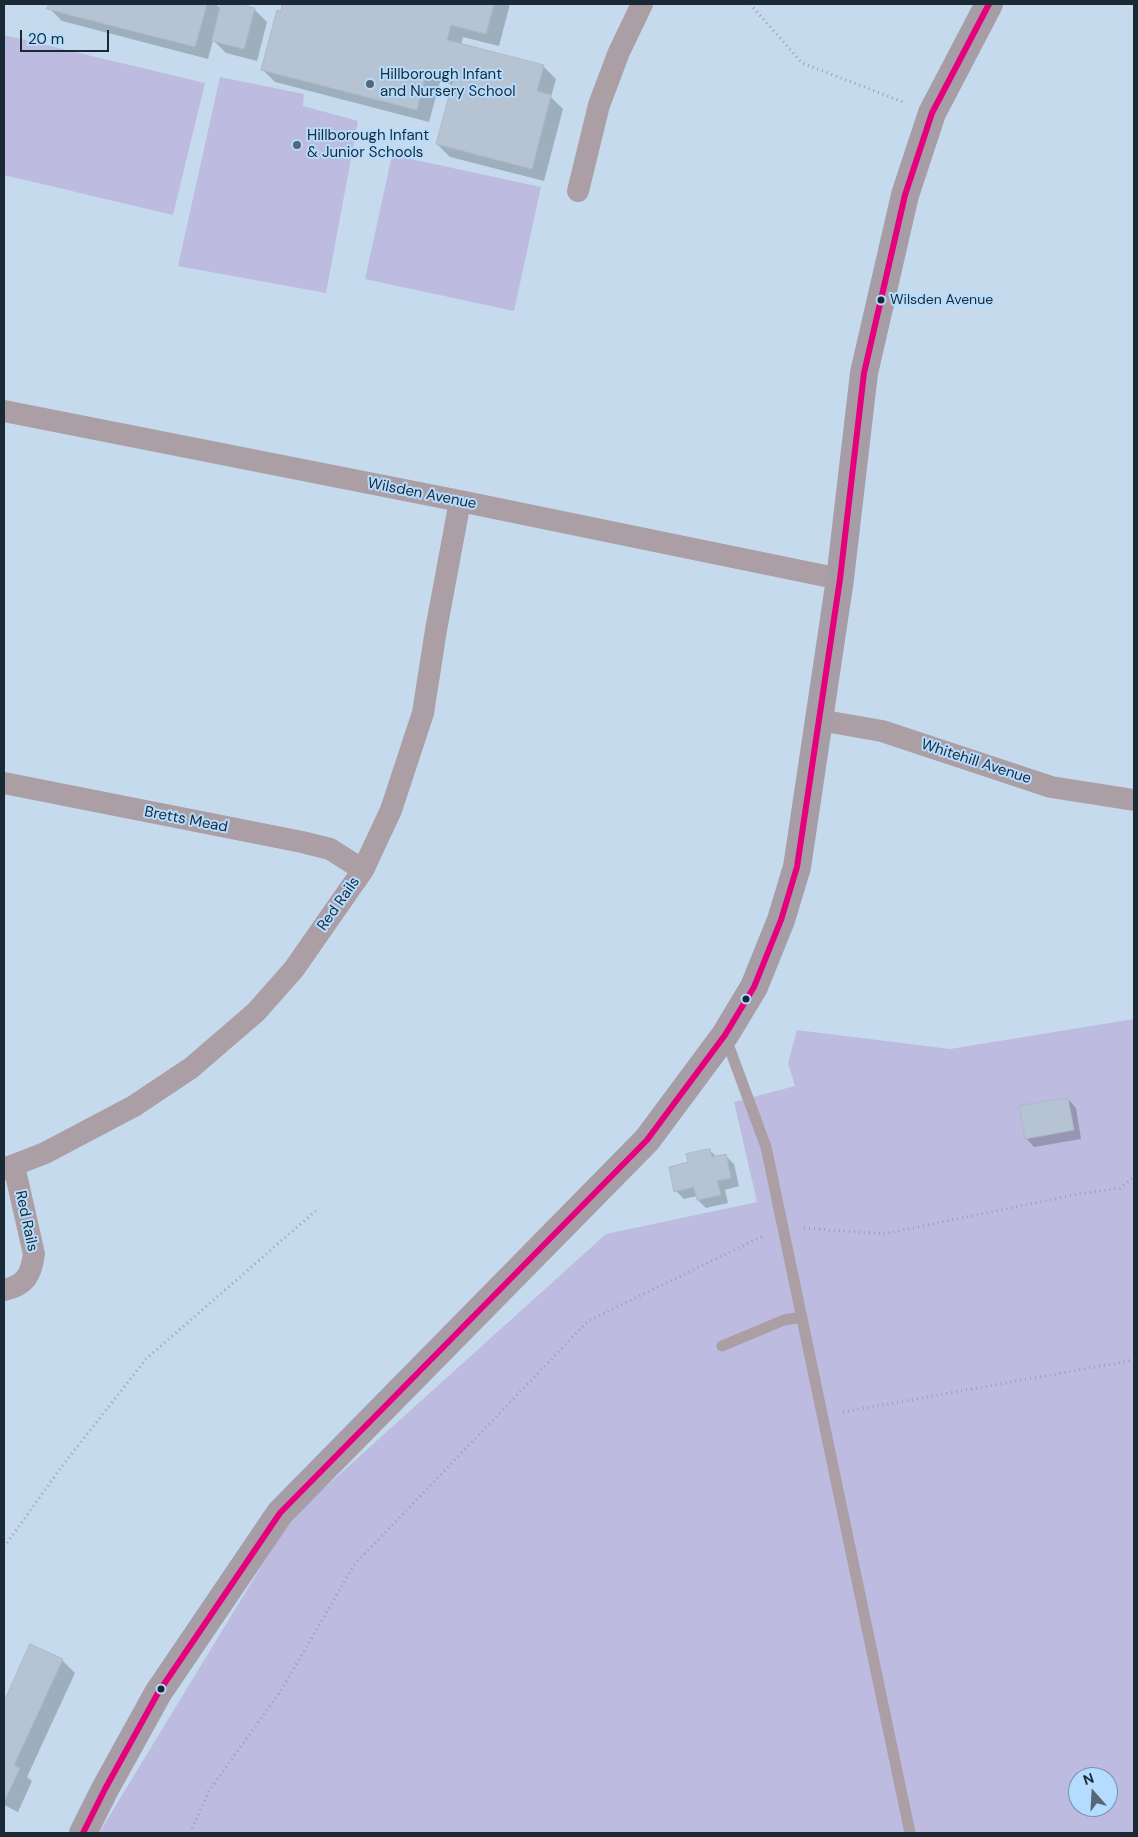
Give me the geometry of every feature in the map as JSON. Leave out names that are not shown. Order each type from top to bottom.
[{"type":"main road","points":[[83,1833],[158,1693],[280,1513],[647,1140],[725,1035],[754,987],[781,920],[797,867],[840,579],[864,373],[905,195],[932,113],[989,4]]},
{"type":"street","points":[[578,191],[599,105],[619,52],[642,4]]},
{"type":"street","name":"Wilsden Avenue","points":[[4,411],[460,501],[840,579]]},
{"type":"street","name":"Red Rails","points":[[4,1290],[13,1288],[25,1281],[32,1268],[34,1254],[9,1168],[45,1154],[134,1106],[190,1068],[256,1012],[294,968],[363,870],[391,810],[424,713],[436,630],[460,501]]},
{"type":"street","name":"Whitehill Avenue","points":[[819,720],[882,732],[1052,787],[1134,800]]},
{"type":"street","name":"Bretts Mead","points":[[4,783],[302,842],[330,849],[363,870]]},
{"type":"lane","points":[[725,1035],[766,1146],[910,1833]]},
{"type":"lane","points":[[722,1346],[784,1320],[802,1317]]},
{"type":"path","points":[[750,4],[802,63],[932,113]]},
{"type":"path","points":[[190,1833],[209,1791],[282,1689],[354,1565],[588,1321],[783,1226],[883,1234],[1079,1194],[1120,1188],[1134,1177]]},
{"type":"path","points":[[4,1547],[63,1465],[146,1358],[319,1208]]},
{"type":"path","points":[[823,1416],[1134,1360]]},
{"type":"shaded area","points":[[4,35],[205,83],[173,215],[4,175]]},
{"type":"shaded area","points":[[220,77],[304,94],[303,106],[358,121],[326,293],[178,266]]},
{"type":"shaded area","points":[[392,155],[541,187],[514,311],[365,279]]},
{"type":"shaded area","points":[[1134,1019],[1134,1833],[99,1833],[290,1519],[606,1234],[757,1202],[734,1102],[795,1086],[788,1063],[797,1030],[950,1049]]},
{"type":"building","points":[[49,4],[207,4],[195,47],[47,9]]},
{"type":"building","points":[[221,4],[239,4],[255,8],[244,49],[212,41]]},
{"type":"building","name":"Hillborough Infant and Nursery School","points":[[282,4],[494,4],[486,34],[451,25],[447,40],[544,65],[537,91],[551,95],[532,169],[436,144],[454,77],[427,70],[417,110],[261,70],[277,10],[281,11]]},
{"type":"building","points":[[1068,1098],[1074,1130],[1025,1139],[1019,1106]]},
{"type":"building","points":[[710,1149],[712,1157],[726,1154],[731,1178],[717,1181],[721,1195],[697,1200],[694,1187],[674,1192],[669,1167],[688,1162],[686,1154]]},
{"type":"building","points":[[30,1644],[63,1659],[14,1765],[20,1768],[5,1800],[4,1702]]},
{"type":"transit line","points":[[83,1833],[158,1693],[280,1513],[647,1140],[725,1035],[754,987],[781,920],[797,867],[840,579],[864,373],[905,195],[932,113],[989,4]]},
{"type":"place","name":"Hillborough Infant and Nursery School","points":[[370,84]]},
{"type":"place","name":"Hillborough Infant & Junior Schools","points":[[297,145]]},
{"type":"place","name":"Wilsden Avenue","points":[[881,300]]}]
